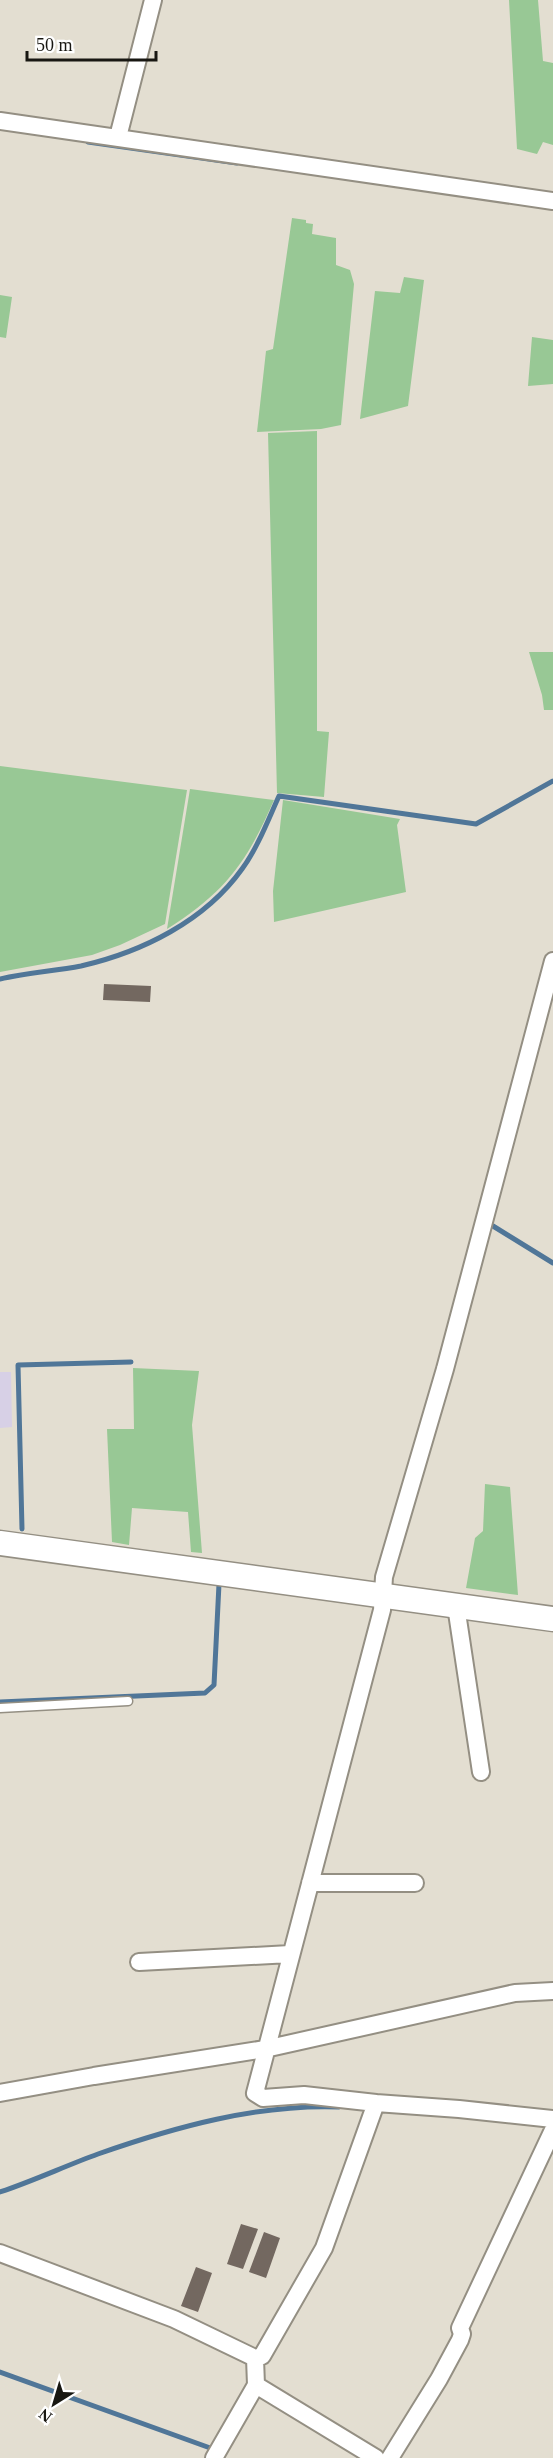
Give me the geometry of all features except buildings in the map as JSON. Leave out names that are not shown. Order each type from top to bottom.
[{"type":"street","points":[[118,137],[153,0]]},
{"type":"street","points":[[0,121],[553,201]]},
{"type":"street","points":[[553,962],[445,1369],[384,1577],[382,1610],[255,2093],[263,2098],[304,2095],[375,2108],[459,2109],[553,2119]]},
{"type":"street","points":[[0,1544],[553,1619]]},
{"type":"street","points":[[456,1606],[481,1772]]},
{"type":"street","points":[[310,1883],[415,1882]]},
{"type":"street","points":[[139,1962],[290,1954]]},
{"type":"street","points":[[0,2093],[265,2049],[515,1993],[553,1991]]},
{"type":"street","points":[[0,2253],[174,2319],[255,2358],[262,2356],[324,2248],[375,2108]]},
{"type":"street","points":[[256,2385],[386,2457],[460,2340],[462,2334],[460,2328],[553,2130]]},
{"type":"street","points":[[214,2458],[256,2385],[255,2358]]},
{"type":"lane","points":[[0,1708],[128,1701]]},
{"type":"shaded area","points":[[0,1372],[11,1372],[12,1427],[0,1428]]},
{"type":"green space","points":[[509,0],[538,0],[543,61],[553,63],[553,145],[543,142],[537,154],[517,149]]},
{"type":"green space","points":[[292,218],[306,220],[306,223],[313,224],[312,234],[336,238],[336,265],[350,270],[354,284],[341,425],[321,429],[257,432],[266,351],[273,349]]},
{"type":"green space","points":[[404,277],[424,280],[408,406],[360,419],[375,291],[400,293]]},
{"type":"green space","points":[[0,295],[12,297],[6,338],[0,337]]},
{"type":"green space","points":[[532,337],[553,340],[553,384],[528,386]]},
{"type":"green space","points":[[317,431],[317,731],[329,732],[324,797],[277,793],[268,433]]},
{"type":"green space","points":[[529,652],[553,652],[553,710],[544,710],[542,695]]},
{"type":"green space","points":[[0,766],[187,790],[165,924],[92,955],[0,972]]},
{"type":"green space","points":[[190,789],[274,800],[254,841],[232,874],[205,902],[167,929]]},
{"type":"green space","points":[[283,800],[400,819],[397,825],[406,892],[274,922],[273,891]]},
{"type":"green space","points":[[133,1368],[199,1371],[192,1425],[202,1553],[191,1552],[188,1512],[132,1508],[129,1545],[112,1542],[107,1429],[134,1429]]},
{"type":"green space","points":[[485,1484],[510,1487],[518,1595],[466,1588],[475,1538],[483,1531]]},
{"type":"waterway","points":[[88,142],[237,163]]},
{"type":"waterway","points":[[0,979],[104,960],[149,943],[191,919],[227,888],[248,861],[279,796],[476,824],[553,781]]},
{"type":"waterway","points":[[493,1226],[553,1263]]},
{"type":"waterway","points":[[22,1529],[18,1365],[131,1362]]},
{"type":"waterway","points":[[0,1702],[205,1693],[214,1685],[219,1584]]},
{"type":"waterway","points":[[0,2192],[98,2154],[186,2126],[278,2109],[339,2107]]},
{"type":"waterway","points":[[0,2372],[213,2449]]}]
